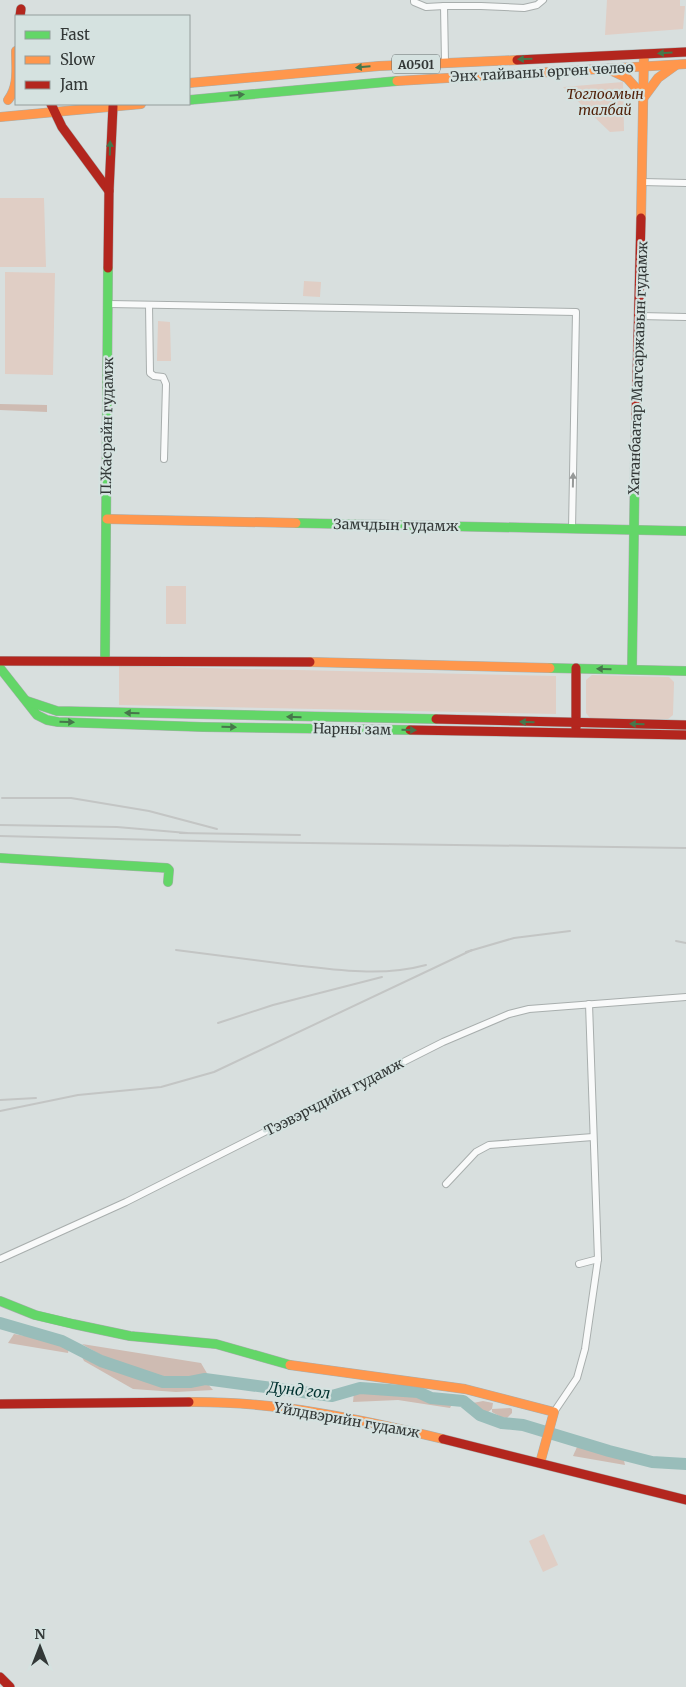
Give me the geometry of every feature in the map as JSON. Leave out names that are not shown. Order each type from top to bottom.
[{"type":"main road","name":"Энх тайваны өргөн чөлөө","points":[[190,83],[379,66],[686,52]]},
{"type":"main road","name":"Хатанбаатар Магсаржавын гудамж","points":[[632,670],[644,54]]},
{"type":"main road","name":"Энх тайваны өргөн чөлөө","points":[[190,100],[416,79],[682,64]]},
{"type":"main road","points":[[606,68],[627,78],[644,97],[658,78],[682,64]]},
{"type":"main road","points":[[0,117],[52,108],[126,105]]},
{"type":"main road","name":"П.Жасрайн гудамж","points":[[106,660],[109,191],[112,106]]},
{"type":"main road","points":[[52,108],[62,127],[109,191]]},
{"type":"main road","name":"Замчдын гудамж","points":[[107,519],[686,531]]},
{"type":"main road","points":[[0,661],[280,660],[686,671]]},
{"type":"main road","name":"Нарны зам","points":[[0,668],[37,715],[47,720],[58,722],[213,727],[686,736]]},
{"type":"main road","points":[[576,668],[576,733]]},
{"type":"main road","name":"Нарны зам","points":[[26,701],[57,711],[686,725]]},
{"type":"main road","points":[[686,731],[686,736]]},
{"type":"main road","points":[[0,858],[167,868],[169,870],[168,882]]},
{"type":"main road","points":[[0,1301],[35,1315],[130,1336],[216,1344],[288,1365],[466,1389],[553,1415],[541,1459]]},
{"type":"main road","name":"Yйлдвэрийн гудамж","points":[[0,1404],[120,1401],[244,1403],[284,1408],[396,1427],[541,1459],[686,1500]]},
{"type":"main road","points":[[0,1677],[10,1687]]},
{"type":"street","points":[[414,0],[414,2],[426,7],[524,8],[538,5],[543,0]]},
{"type":"street","points":[[444,6],[445,62]]},
{"type":"street","points":[[642,182],[686,182]]},
{"type":"street","points":[[109,304],[576,312],[572,529]]},
{"type":"street","points":[[149,305],[150,373],[154,376],[163,377],[166,384],[164,459]]},
{"type":"street","points":[[640,316],[686,317]]},
{"type":"street","name":"Тээвэрчдийн гудамж","points":[[0,1259],[126,1202],[443,1042],[509,1014],[529,1009],[686,997]]},
{"type":"street","points":[[553,1415],[577,1378],[584,1349],[598,1259],[590,1004]]},
{"type":"street","points":[[446,1184],[476,1152],[489,1145],[593,1137]]},
{"type":"street","points":[[579,1264],[598,1259]]},
{"type":"green space","points":[[607,0],[680,0],[680,6],[685,6],[683,29],[605,35]]},
{"type":"green space","name":"Тоглоомын талбай","points":[[623,82],[624,131],[610,132],[563,87]]},
{"type":"green space","points":[[0,198],[44,198],[46,267],[0,267]]},
{"type":"green space","points":[[5,272],[55,273],[53,375],[5,374]]},
{"type":"green space","points":[[304,281],[321,282],[320,297],[303,296]]},
{"type":"green space","points":[[158,321],[170,322],[171,361],[157,361]]},
{"type":"green space","points":[[166,586],[186,586],[186,624],[166,624]]},
{"type":"green space","points":[[119,666],[556,676],[556,714],[119,705]]},
{"type":"green space","points":[[592,675],[669,677],[674,682],[673,715],[668,719],[590,718],[586,713],[586,680]]},
{"type":"green space","points":[[544,1534],[558,1565],[543,1572],[529,1541]]},
{"type":"shaded area","points":[[0,404],[47,405],[47,412],[0,410]]},
{"type":"shaded area","points":[[14,1334],[43,1339],[69,1348],[68,1353],[8,1343]]},
{"type":"shaded area","points":[[82,1344],[201,1363],[208,1375],[177,1380],[141,1373],[115,1362]]},
{"type":"shaded area","points":[[81,1355],[142,1379],[179,1386],[206,1382],[213,1390],[176,1392],[133,1389],[84,1361]]},
{"type":"shaded area","points":[[354,1392],[410,1393],[452,1404],[450,1408],[398,1400],[353,1402]]},
{"type":"shaded area","points":[[483,1401],[493,1403],[492,1409],[488,1412],[473,1406],[473,1403]]},
{"type":"shaded area","points":[[510,1408],[512,1413],[507,1418],[501,1417],[492,1412],[492,1409]]},
{"type":"shaded area","points":[[577,1447],[623,1456],[625,1465],[573,1456]]},
{"type":"waterway","name":"Дунд гол","points":[[0,1323],[62,1341],[101,1361],[163,1382],[190,1382],[205,1379],[332,1396],[360,1388],[418,1392],[431,1398],[463,1401],[480,1415],[502,1423],[523,1425],[652,1462],[686,1464]]},
{"type":"railway","points":[[2,798],[71,798],[149,811],[217,829]]},
{"type":"railway","points":[[0,825],[117,827],[187,833]]},
{"type":"railway","points":[[180,833],[300,835]]},
{"type":"railway","points":[[0,836],[239,842],[686,848]]},
{"type":"railway","points":[[466,952],[514,938],[570,931]]},
{"type":"railway","points":[[676,941],[686,943]]},
{"type":"railway","points":[[176,950],[327,969],[376,972],[409,969],[426,965]]},
{"type":"railway","points":[[0,1111],[78,1095],[161,1087],[214,1072],[472,950]]},
{"type":"railway","points":[[218,1023],[273,1005],[382,977]]},
{"type":"railway","points":[[0,1100],[36,1098]]},
{"type":"traffic: fast","points":[[190,100],[397,81]]},
{"type":"traffic: fast","points":[[105,660],[108,268]]},
{"type":"traffic: fast","points":[[632,669],[635,460]]},
{"type":"traffic: fast","points":[[296,523],[686,531]]},
{"type":"traffic: fast","points":[[0,668],[37,715],[47,720],[58,722],[203,727],[410,730]]},
{"type":"traffic: fast","points":[[550,668],[686,671]]},
{"type":"traffic: fast","points":[[27,701],[57,711],[436,719]]},
{"type":"traffic: fast","points":[[0,858],[167,868],[169,870],[168,882]]},
{"type":"traffic: fast","points":[[0,1301],[35,1315],[73,1324],[130,1336],[216,1344],[290,1365]]},
{"type":"traffic: slow","points":[[641,218],[644,54]]},
{"type":"traffic: slow","points":[[190,83],[379,66],[517,60]]},
{"type":"traffic: slow","points":[[397,81],[686,64]]},
{"type":"traffic: slow","points":[[608,69],[627,78],[644,97],[658,78],[676,65]]},
{"type":"traffic: slow","points":[[8,100],[12,95],[15,83]]},
{"type":"traffic: slow","points":[[0,117],[130,105]]},
{"type":"traffic: slow","points":[[107,519],[296,523]]},
{"type":"traffic: slow","points":[[310,662],[550,668]]},
{"type":"traffic: slow","points":[[290,1365],[465,1389],[554,1412],[540,1463]]},
{"type":"traffic: slow","points":[[189,1402],[221,1402],[285,1408],[349,1418],[443,1439]]},
{"type":"traffic: jam","points":[[20,15],[21,9]]},
{"type":"traffic: jam","points":[[517,60],[686,52]]},
{"type":"traffic: jam","points":[[51,105],[62,127],[109,191]]},
{"type":"traffic: jam","points":[[108,268],[113,106]]},
{"type":"traffic: jam","points":[[635,460],[641,218]]},
{"type":"traffic: jam","points":[[0,661],[310,662]]},
{"type":"traffic: jam","points":[[576,668],[576,728]]},
{"type":"traffic: jam","points":[[436,719],[686,725]]},
{"type":"traffic: jam","points":[[410,730],[686,735]]},
{"type":"traffic: jam","points":[[0,1404],[189,1402]]},
{"type":"traffic: jam","points":[[443,1439],[686,1500]]},
{"type":"traffic: jam","points":[[0,1677],[10,1687]]}]
